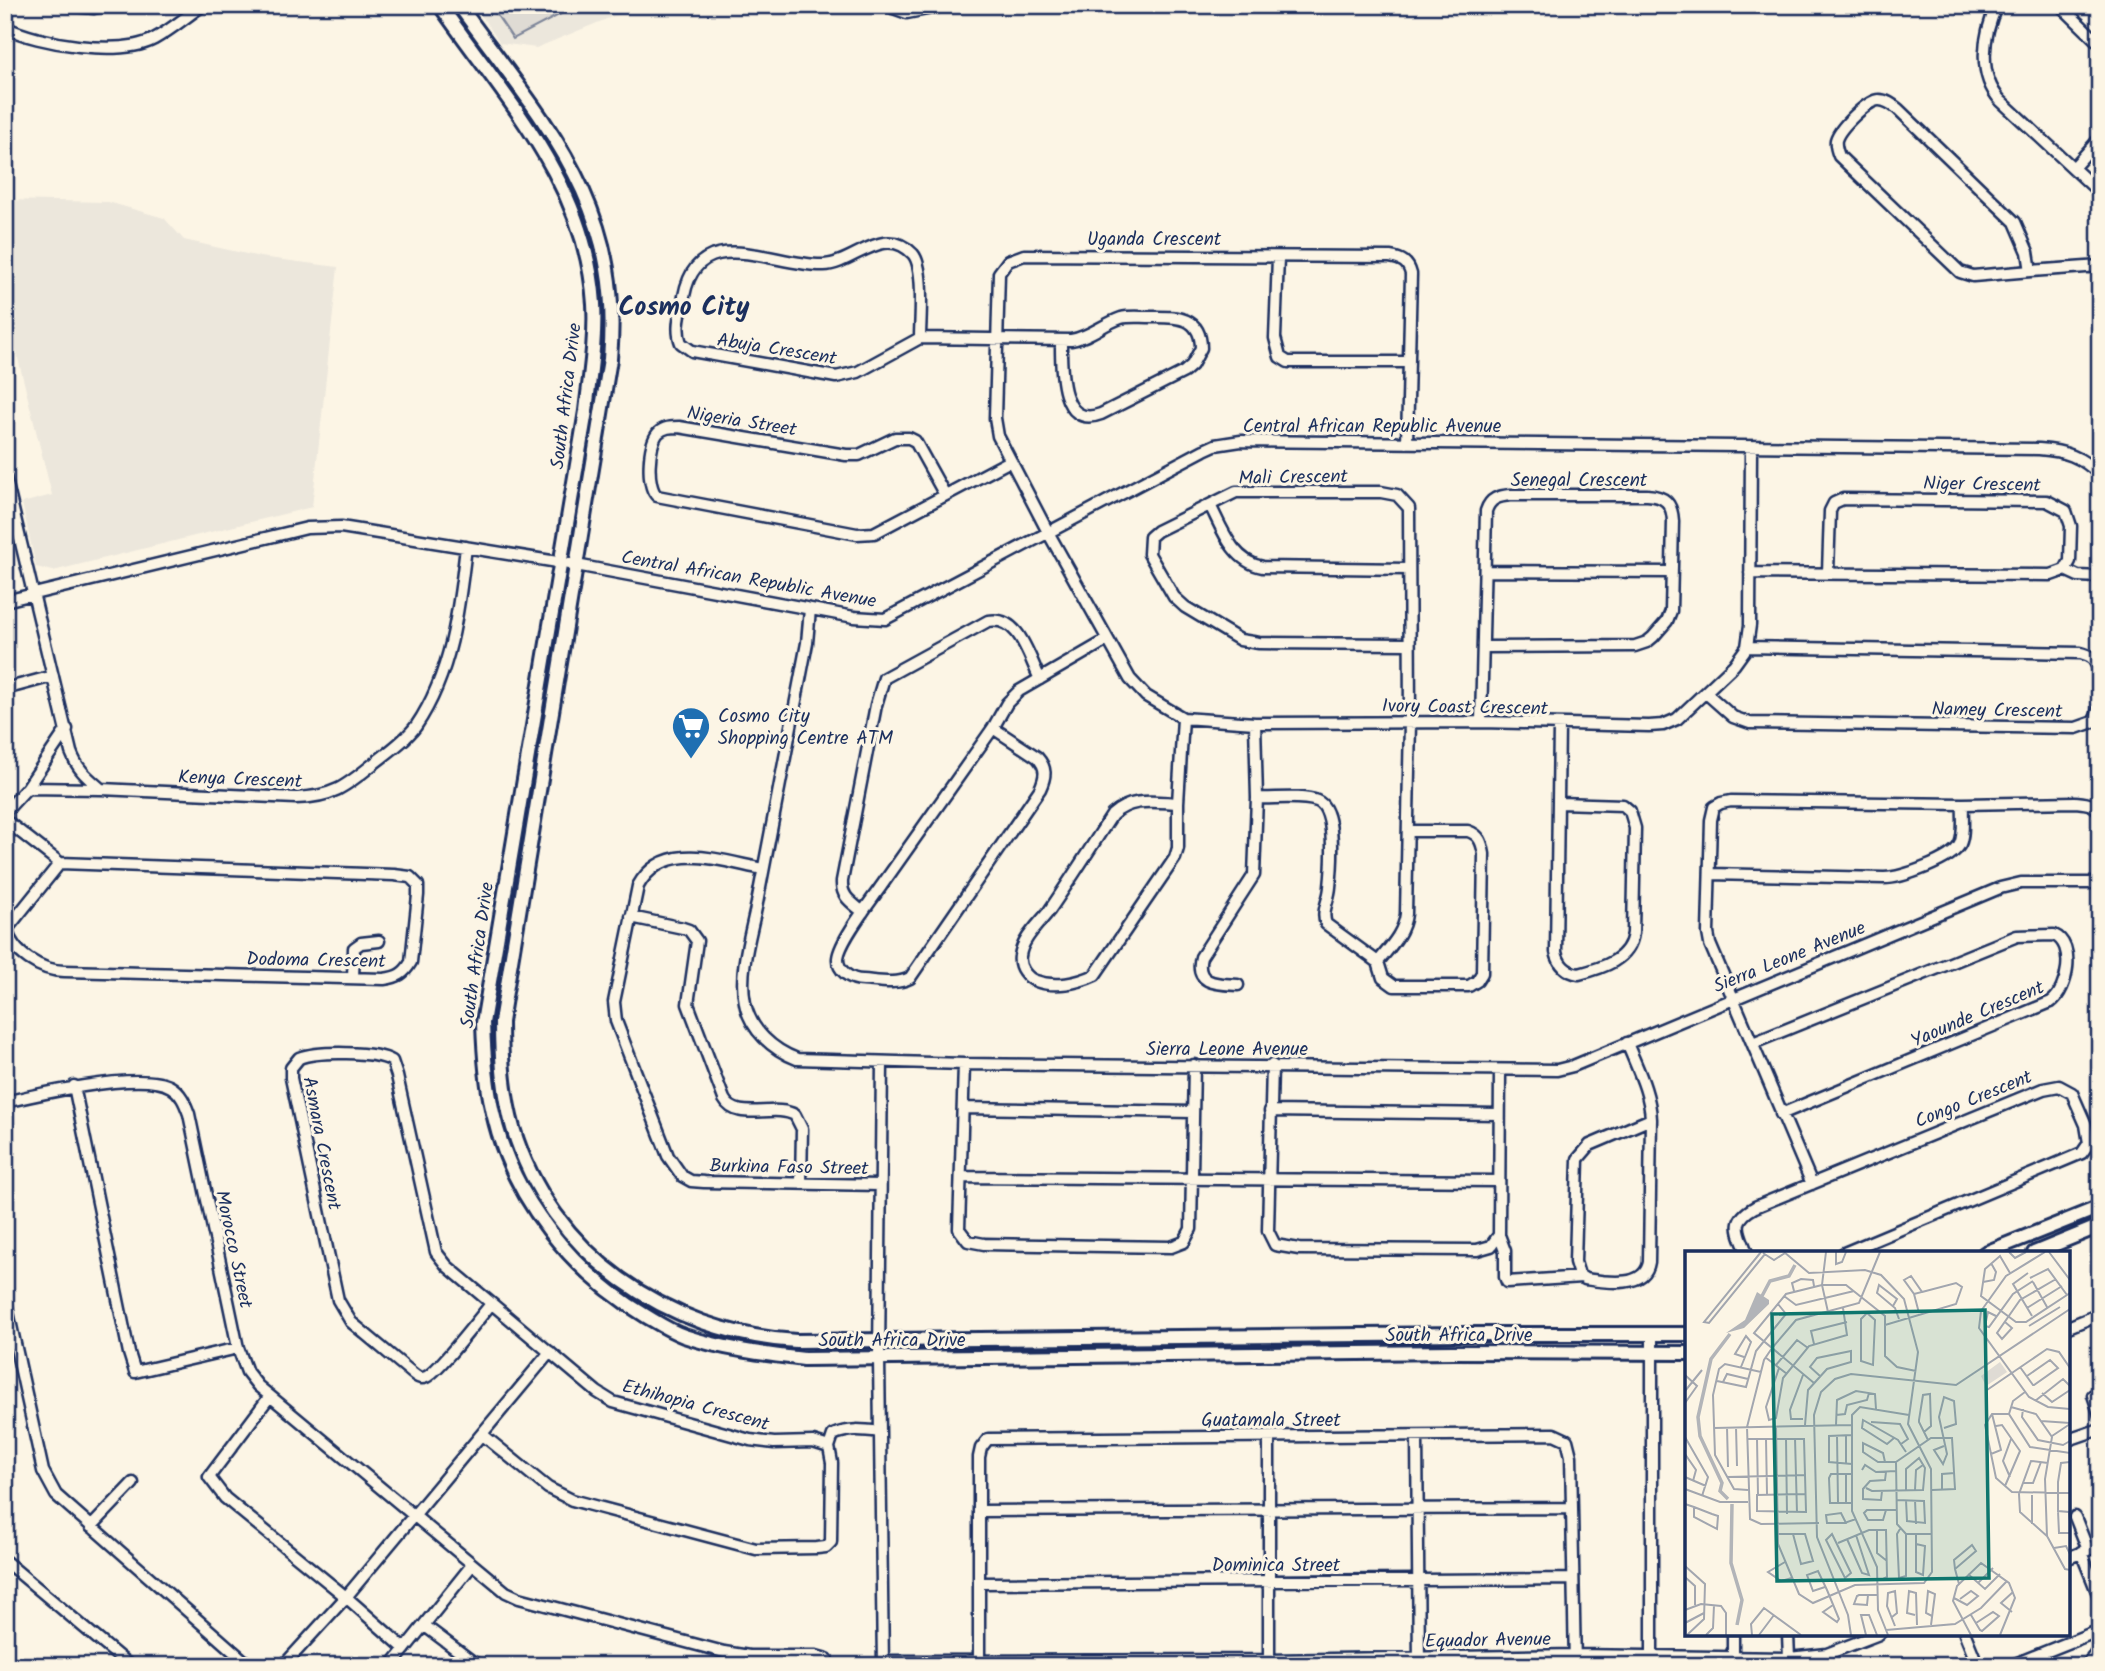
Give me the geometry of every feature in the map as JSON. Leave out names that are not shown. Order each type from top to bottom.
[{"type":"street","points":[[64,5],[94,8],[108,5]]},
{"type":"street","points":[[5,27],[39,40],[98,48],[121,47],[154,40],[203,5]]},
{"type":"street","name":"South Africa Drive","points":[[440,5],[484,64],[559,178],[576,217],[589,264],[594,318],[592,364],[483,1023],[488,1088],[493,1115],[506,1153],[522,1189],[541,1220],[570,1254],[598,1283],[623,1302],[667,1328],[711,1344],[753,1353],[804,1359],[1453,1352],[1685,1353]]},
{"type":"street","name":"South Africa Drive","points":[[459,5],[571,163],[596,219],[605,252],[611,295],[612,337],[501,1022],[501,1053],[513,1127],[541,1193],[566,1229],[617,1279],[681,1315],[712,1327],[761,1339],[796,1341],[1685,1334]]},
{"type":"street","points":[[885,5],[908,13],[948,5]]},
{"type":"street","points":[[1997,5],[1985,54],[1988,82],[2001,101],[2100,193]]},
{"type":"street","points":[[2060,5],[2100,44]]},
{"type":"street","points":[[2031,271],[2028,252],[2015,222],[1891,104],[1881,100],[1870,102],[1841,130],[1836,141],[1839,156],[1960,272],[1973,276],[2100,266]]},
{"type":"street","points":[[2074,167],[2100,138]]},
{"type":"street","name":"Abuja Crescent","points":[[920,338],[918,263],[910,251],[890,243],[875,244],[827,265],[740,253],[722,252],[711,256],[695,268],[686,282],[678,329],[681,343],[692,352],[836,377],[858,372],[920,338],[1061,341],[1086,336],[1124,317],[1171,317],[1190,323],[1199,334],[1201,348],[1192,365],[1184,372],[1101,414],[1089,417],[1076,411],[1065,393],[1061,373],[1061,341]]},
{"type":"street","name":"Uganda Crescent","points":[[1049,534],[1010,461],[995,424],[999,273],[1008,261],[1018,256],[1390,257],[1405,262],[1411,274],[1407,443]]},
{"type":"street","points":[[1278,257],[1275,338],[1280,357],[1288,362],[1409,362]]},
{"type":"street","name":"Nigeria Street","points":[[945,495],[915,441],[903,437],[895,438],[859,455],[679,427],[668,427],[656,435],[653,444],[649,482],[651,491],[657,496],[839,532],[874,533],[1010,461]]},
{"type":"street","name":"Central African Republic Avenue","points":[[5,601],[307,528],[341,527],[576,565],[864,619],[885,619],[1215,445],[1241,442],[2054,450],[2078,457],[2100,475]]},
{"type":"street","points":[[1747,647],[1751,573],[1751,447]]},
{"type":"street","points":[[5,476],[10,517],[34,594],[76,764],[83,774],[101,789]]},
{"type":"street","name":"Mali Crescent","points":[[1378,961],[1405,924],[1410,722],[1409,508],[1397,495],[1381,492],[1236,492],[1150,537],[1149,554],[1174,597],[1185,607],[1240,640],[1408,644]]},
{"type":"street","name":"Senegal Crescent","points":[[1481,722],[1485,647],[1486,511],[1495,498],[1511,495],[1647,495],[1665,499],[1671,508],[1673,521],[1670,617],[1653,637],[1641,645],[1624,647],[1485,647]]},
{"type":"street","name":"Niger Crescent","points":[[1828,573],[1830,512],[1834,503],[1847,499],[2040,500],[2054,503],[2066,511],[2071,521],[2071,554],[2066,570]]},
{"type":"street","points":[[1210,505],[1236,552],[1251,565],[1408,569]]},
{"type":"street","name":"Ivory Coast Crescent","points":[[1049,534],[1107,640],[1139,689],[1170,712],[1183,718],[1255,723],[1481,722],[1662,725],[1677,719],[1706,693],[1734,665],[1747,647]]},
{"type":"street","name":"Kenya Crescent","points":[[27,788],[319,798],[344,788],[416,726],[442,677],[456,625],[466,547]]},
{"type":"street","points":[[1751,573],[2051,575],[2066,570],[2078,576],[2100,577]]},
{"type":"street","points":[[1486,572],[1672,572]]},
{"type":"street","name":"Sierra Leone Avenue","points":[[810,609],[807,643],[744,975],[744,1001],[751,1021],[770,1044],[797,1059],[964,1064],[1564,1069],[2007,885],[2100,883]]},
{"type":"street","points":[[863,912],[845,897],[842,890],[876,705],[884,678],[988,621],[998,619],[1015,628],[1040,679]]},
{"type":"street","points":[[993,728],[1037,757],[1043,764],[1046,778],[910,978],[897,982],[856,980],[841,970],[838,960],[841,948],[863,912],[993,728],[1007,703],[1019,691],[1107,640]]},
{"type":"street","name":"Namey Crescent","points":[[1706,693],[1733,717],[1749,723],[2076,728],[2093,722],[2098,712],[2097,665],[2094,659],[2081,653],[1747,647]]},
{"type":"street","points":[[5,689],[53,676]]},
{"type":"street","points":[[1178,803],[1132,803],[1121,806],[1112,815],[1048,912],[1024,943],[1020,964],[1030,979],[1041,983],[1068,983],[1095,975],[1175,858],[1178,848],[1183,718]]},
{"type":"street","points":[[1238,985],[1209,981],[1203,977],[1199,966],[1201,957],[1254,875],[1257,799],[1255,723]]},
{"type":"street","points":[[1559,725],[1556,952],[1559,962],[1566,970],[1579,974],[1623,956],[1631,944],[1634,828],[1630,811],[1623,805],[1559,803]]},
{"type":"street","points":[[5,813],[27,788],[66,729]]},
{"type":"street","points":[[1257,799],[1314,799],[1325,805],[1331,831],[1330,889],[1324,910],[1326,924],[1378,961],[1383,978],[1388,983],[1400,987],[1469,986],[1482,974],[1483,854],[1480,839],[1468,831],[1408,831]]},
{"type":"street","points":[[1812,1184],[1709,938],[1711,815],[1714,807],[1725,802],[2083,803],[2094,806],[2100,813]]},
{"type":"street","points":[[1710,874],[1898,877],[1955,851],[1962,840],[1962,804]]},
{"type":"street","points":[[5,820],[61,863]]},
{"type":"street","name":"Burkina Faso Street","points":[[763,869],[697,857],[676,856],[647,871],[638,886],[614,1010],[668,1156],[682,1176],[691,1181],[880,1185]]},
{"type":"street","name":"Dodoma Crescent","points":[[61,863],[410,877],[418,885],[411,962],[406,972],[396,977],[353,978],[45,969],[14,947],[8,939],[7,929],[61,863]]},
{"type":"street","points":[[631,917],[683,928],[693,934],[697,951],[688,1004],[724,1099],[727,1105],[737,1110],[780,1110],[795,1115],[802,1129],[801,1183]]},
{"type":"street","name":"Yaounde Crescent","points":[[1752,1043],[2017,936],[2054,935],[2060,937],[2065,945],[2065,982],[2059,995],[2051,1002],[1781,1114]]},
{"type":"street","points":[[353,978],[355,948],[361,943],[379,942]]},
{"type":"street","points":[[1500,1069],[1499,1234],[1505,1251],[1507,1282],[1582,1277],[1630,1281],[1641,1278],[1647,1272],[1649,1262],[1651,1119],[1649,1097],[1627,1043]]},
{"type":"street","name":"Asmara Crescent","points":[[314,1054],[376,1055],[392,1061],[436,1252],[447,1266],[491,1304],[438,1367],[421,1378],[351,1322],[338,1300],[290,1078],[291,1068],[299,1058],[314,1054]]},
{"type":"street","points":[[882,1062],[880,1432],[883,1663]]},
{"type":"street","points":[[964,1064],[959,1229],[961,1235],[974,1243],[1171,1247],[1184,1242],[1191,1229],[1195,1065]]},
{"type":"street","points":[[1272,1065],[1268,1231],[1275,1245],[1282,1248],[1477,1250],[1491,1246],[1499,1234]]},
{"type":"street","name":"Morocco Street","points":[[5,1102],[74,1086],[155,1083],[171,1087],[184,1101],[238,1348],[252,1380],[506,1592],[519,1598],[724,1652],[749,1656],[816,1656],[827,1659],[831,1666]]},
{"type":"street","points":[[74,1086],[135,1372],[238,1348]]},
{"type":"street","name":"Congo Crescent","points":[[1746,1251],[1738,1227],[1742,1215],[1755,1207],[2043,1089],[2064,1087],[2074,1097],[2089,1133],[2088,1146],[2082,1153],[1849,1251]]},
{"type":"street","points":[[963,1108],[1193,1112]]},
{"type":"street","points":[[1270,1111],[1499,1114]]},
{"type":"street","points":[[1582,1277],[1577,1271],[1574,1256],[1578,1159],[1590,1145],[1651,1119]]},
{"type":"street","points":[[961,1177],[1499,1181]]},
{"type":"street","points":[[1990,1251],[2100,1207]]},
{"type":"street","points":[[2039,1251],[2100,1226]]},
{"type":"street","points":[[5,1298],[44,1471],[56,1495],[250,1666]]},
{"type":"street","name":"Ethihopia Crescent","points":[[491,1304],[597,1392],[613,1402],[750,1440],[774,1443],[813,1442],[829,1447]]},
{"type":"street","points":[[2070,1326],[2100,1314]]},
{"type":"street","points":[[1652,1334],[1652,1662]]},
{"type":"street","points":[[283,1666],[346,1597],[550,1352]]},
{"type":"street","points":[[2093,1395],[2100,1416]]},
{"type":"street","points":[[270,1396],[209,1477],[225,1498],[405,1649]]},
{"type":"street","points":[[2070,1439],[2100,1429]]},
{"type":"street","points":[[483,1435],[548,1488],[566,1497],[756,1549],[826,1547],[831,1542],[832,1462],[829,1447],[833,1435],[848,1430],[880,1432]]},
{"type":"street","name":"Guatamala Street","points":[[979,1663],[979,1457],[984,1443],[991,1438],[1554,1434],[1567,1440],[1571,1456],[1575,1660]]},
{"type":"street","points":[[1418,1436],[1418,1661]]},
{"type":"street","points":[[1269,1437],[1269,1663]]},
{"type":"street","points":[[91,1527],[133,1483]]},
{"type":"street","points":[[979,1511],[1572,1508]]},
{"type":"street","points":[[2076,1517],[2100,1599]]},
{"type":"street","points":[[2070,1557],[2100,1545]]},
{"type":"street","points":[[5,1561],[130,1666]]},
{"type":"street","points":[[391,1666],[472,1565]]},
{"type":"street","name":"Dominica Street","points":[[979,1583],[1573,1580]]},
{"type":"street","points":[[425,1626],[482,1666]]},
{"type":"street","points":[[2010,1666],[2100,1630]]},
{"type":"street","points":[[1733,1636],[1733,1658]]},
{"type":"street","points":[[1788,1636],[1789,1658]]},
{"type":"street","name":"Equador Avenue","points":[[883,1663],[1575,1660],[1652,1662],[1789,1658],[1827,1654],[1873,1636]]},
{"type":"street","points":[[1966,1636],[1978,1666]]},
{"type":"street","points":[[2086,1666],[2100,1648]]},
{"type":"shaded area","points":[[474,5],[662,5],[614,16],[536,48],[500,43]]},
{"type":"shaded area","points":[[490,5],[578,5],[513,39]]},
{"type":"shaded area","points":[[5,200],[108,202],[164,218],[184,240],[260,257],[338,267],[312,507],[53,571],[36,567],[22,503],[52,495],[5,306]]},
{"type":"place","name":"Cosmo City Shopping Centre ATM","points":[[691,760]]},
{"type":"district","name":"Cosmo City","points":[[684,306]]}]
